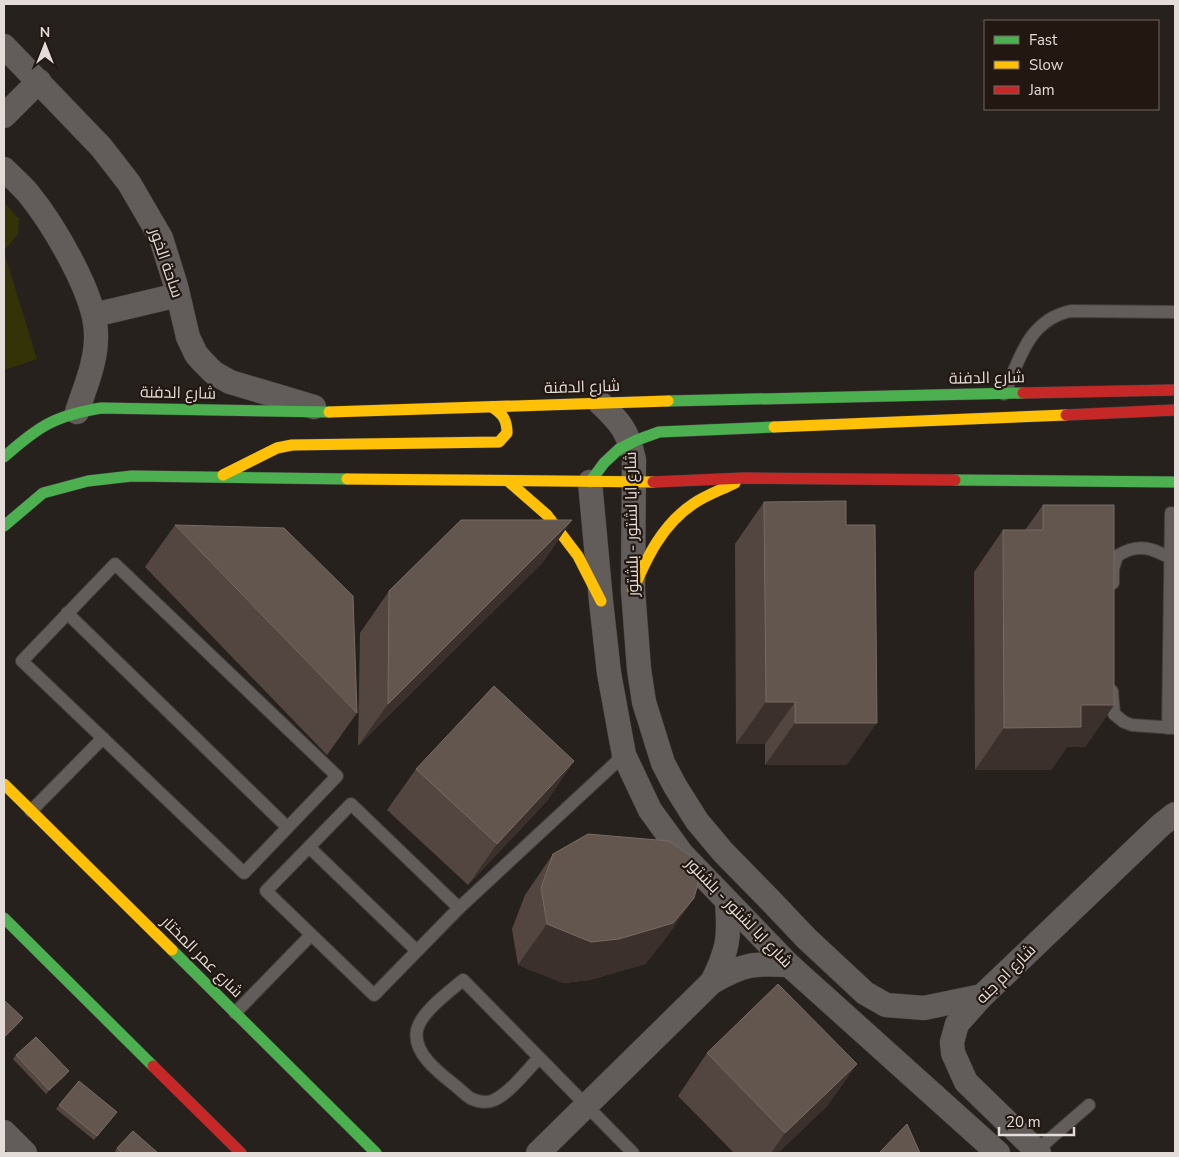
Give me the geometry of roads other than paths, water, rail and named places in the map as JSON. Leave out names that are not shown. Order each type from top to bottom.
[{"type":"main road","name":"شارع الدفنة","points":[[4,456],[35,430],[54,420],[77,412],[101,408],[329,412],[600,403],[1175,390]]},
{"type":"main road","points":[[220,477],[277,448],[292,445],[499,442],[507,433],[508,421],[500,412],[492,407]]},
{"type":"main road","points":[[590,482],[605,460],[619,448],[659,432],[1175,410]]},
{"type":"main road","points":[[4,526],[44,493],[88,481],[132,476],[590,482],[745,478],[1175,482]]},
{"type":"main road","points":[[633,590],[656,540],[672,522],[692,505],[745,478]]},
{"type":"main road","points":[[508,481],[547,514],[578,556],[601,602]]},
{"type":"main road","name":"شارع عمر المختار","points":[[4,784],[376,1153]]},
{"type":"main road","points":[[4,918],[241,1153]]},
{"type":"street","name":"ساحة الخور","points":[[4,46],[101,147],[129,182],[161,238],[188,337],[196,354],[214,373],[230,382],[329,412]]},
{"type":"street","points":[[4,116],[39,81]]},
{"type":"street","points":[[4,169],[28,192],[52,227],[70,258],[94,315],[96,334],[95,356],[77,412]]},
{"type":"street","points":[[94,315],[178,295]]},
{"type":"street","name":"شارع ابا لشتور - بلشتور","points":[[600,403],[624,428],[630,442],[634,460],[633,590],[639,669],[644,702],[663,763],[697,821],[723,852],[806,938],[866,993],[886,1006],[924,1008],[982,996]]},
{"type":"street","name":"شارع ابا لشتور - بلشتور","points":[[590,482],[609,674],[624,755],[650,810],[682,854],[790,965],[998,1153]]},
{"type":"street","name":"شارع ام جنه","points":[[1037,1152],[966,1082],[953,1054],[952,1042],[956,1024],[982,996],[1161,825],[1175,814]]},
{"type":"street","points":[[712,982],[723,960],[726,948],[729,928],[727,902]]},
{"type":"street","points":[[538,1153],[712,982],[733,970],[747,965],[790,965]]},
{"type":"street","points":[[4,1132],[25,1153]]},
{"type":"lane","points":[[1004,394],[1031,335],[1039,326],[1060,314],[1071,311],[1175,312]]},
{"type":"lane","points":[[1112,681],[1114,714],[1124,722],[1132,725],[1172,728],[1173,558],[1171,513]]},
{"type":"lane","points":[[1113,597],[1113,569],[1117,556],[1128,550],[1142,547],[1173,558]]},
{"type":"lane","points":[[115,564],[337,776],[244,873],[22,661],[67,614],[115,564]]},
{"type":"lane","points":[[67,614],[287,827]]},
{"type":"lane","points":[[31,811],[103,738]]},
{"type":"lane","points":[[459,908],[351,804],[266,891],[374,995],[459,908],[624,755]]},
{"type":"lane","points":[[309,847],[417,951]]},
{"type":"lane","points":[[235,1013],[311,935]]},
{"type":"lane","points":[[539,1058],[504,1094],[493,1100],[482,1102],[470,1099],[435,1068],[417,1044],[417,1031],[423,1016],[462,980],[633,1153]]},
{"type":"lane","points":[[1037,1152],[1088,1105]]}]
